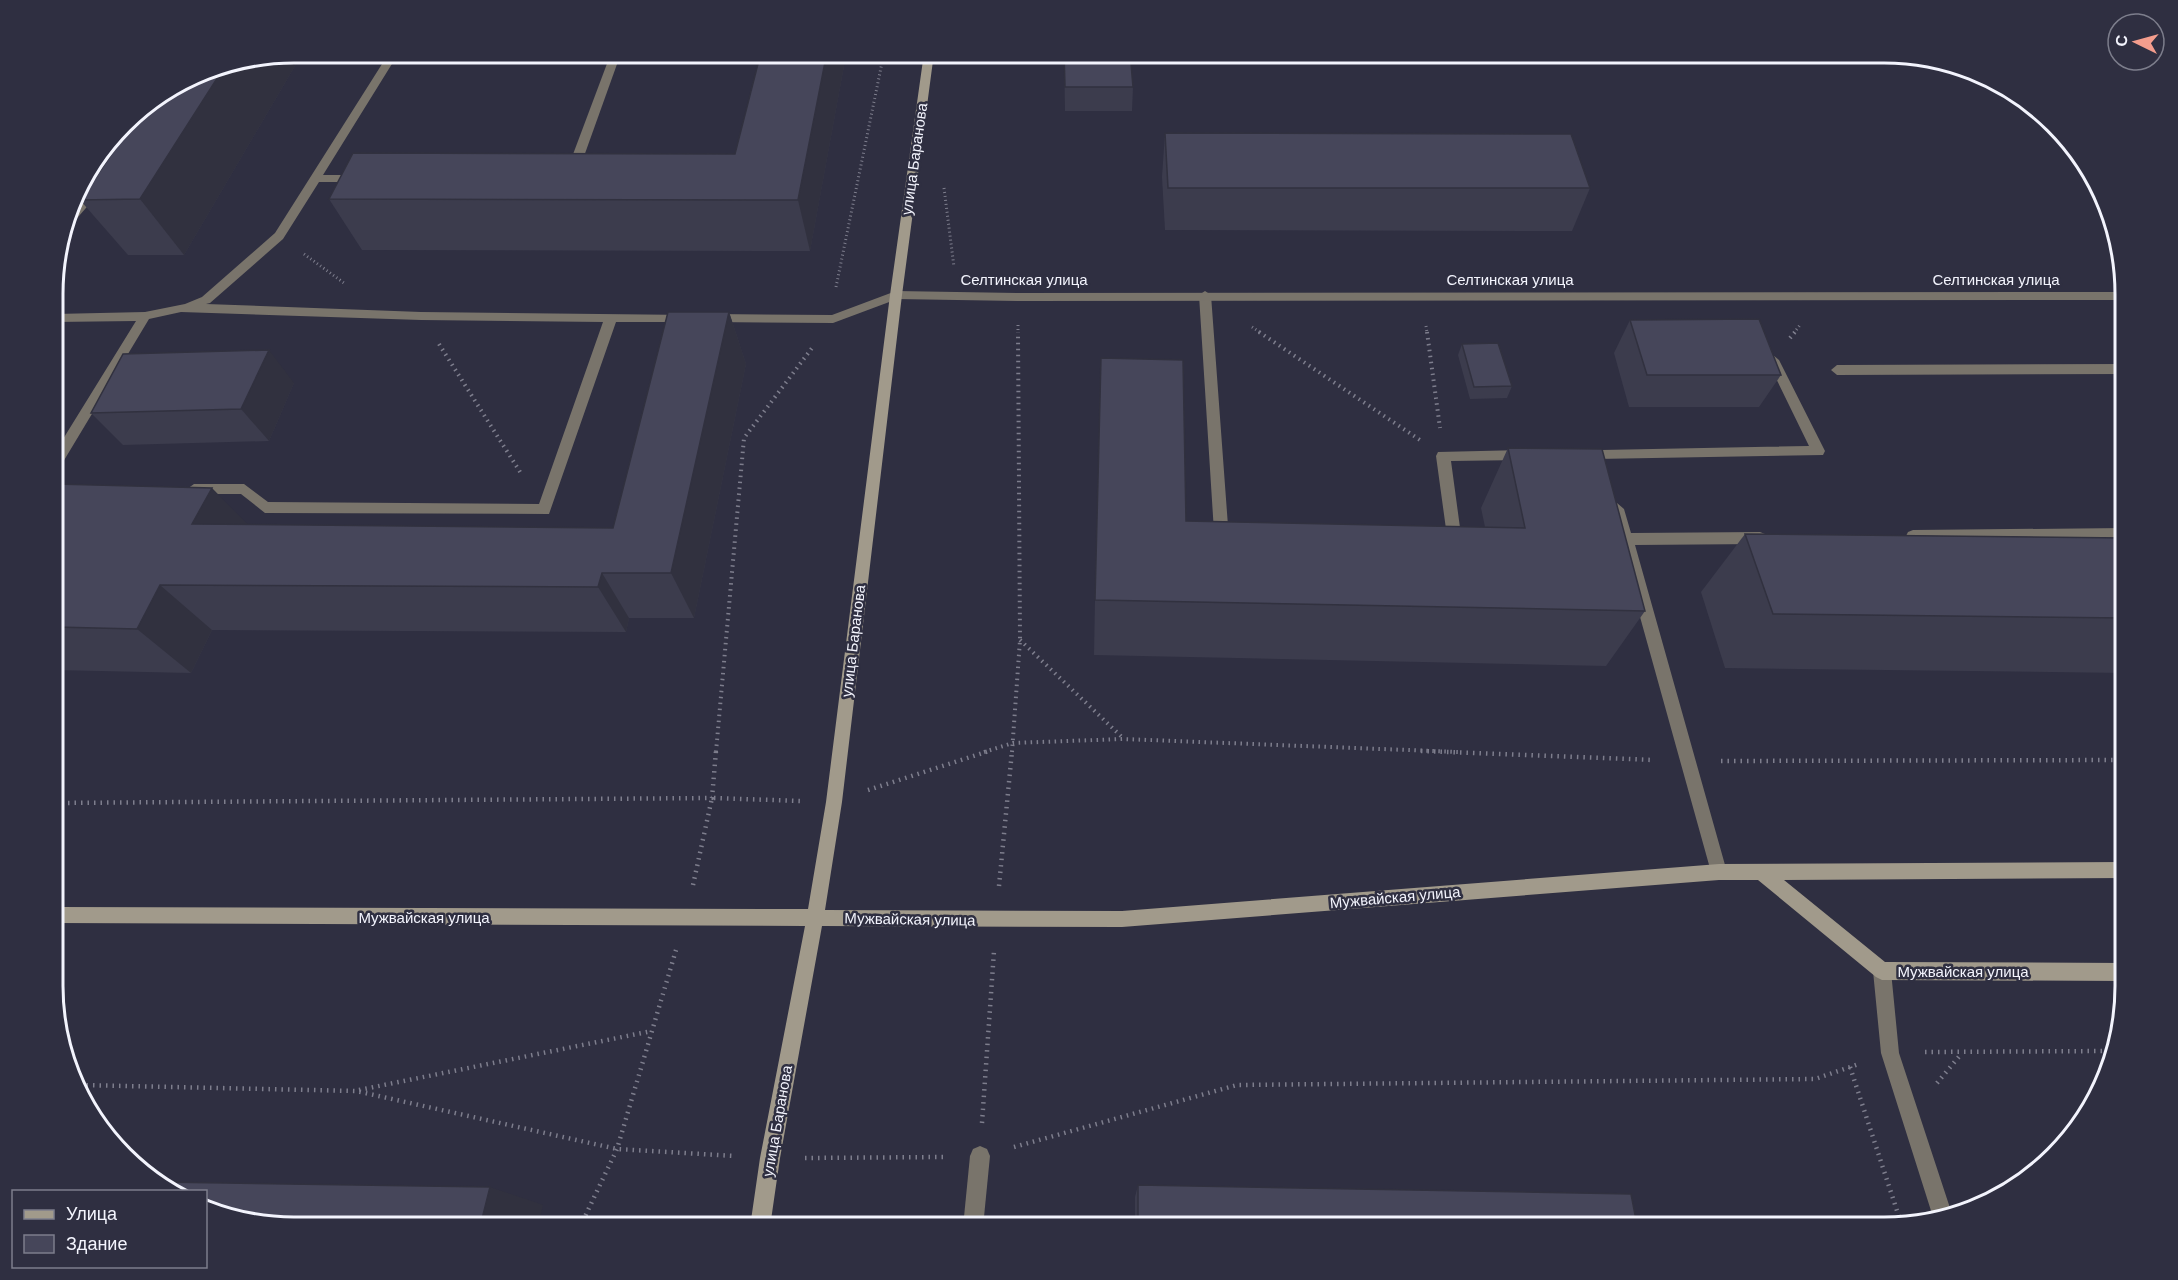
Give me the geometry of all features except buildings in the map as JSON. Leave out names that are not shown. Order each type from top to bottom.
[{"type":"street","points":[[63,318],[145,316],[206,300],[279,236],[387,63]]},
{"type":"street","points":[[558,180],[569,180],[612,63]]},
{"type":"street","name":"улица Баранова","points":[[761,1217],[834,802],[896,295],[928,63]]},
{"type":"street","points":[[315,178],[373,179]]},
{"type":"street","points":[[80,207],[104,180]]},
{"type":"street","points":[[181,308],[421,316],[833,320],[896,295]]},
{"type":"street","name":"Селтинская улица","points":[[896,295],[1017,297],[1205,295],[2115,296]]},
{"type":"street","points":[[1205,295],[1221,532],[1244,532]]},
{"type":"street","points":[[63,450],[145,316]]},
{"type":"street","points":[[185,489],[244,489],[265,507],[544,510],[611,318]]},
{"type":"street","points":[[1598,459],[1818,451],[1773,360]]},
{"type":"street","points":[[1838,370],[2115,369]]},
{"type":"street","points":[[1431,534],[1454,535],[1443,456],[1533,455]]},
{"type":"street","points":[[1614,497],[1719,872]]},
{"type":"street","points":[[1898,537],[2115,534]]},
{"type":"street","points":[[1626,539],[1779,538]]},
{"type":"street","name":"Мужвайская улица","points":[[63,915],[1122,919],[1719,872],[2115,870]]},
{"type":"street","name":"Мужвайская улица","points":[[1763,873],[1882,971],[2115,972]]},
{"type":"street","points":[[1882,971],[1890,1053],[1941,1210]]},
{"type":"street","points":[[974,1217],[980,1156]]},
{"type":"path","points":[[585,1217],[617,1149],[686,918],[712,798],[744,438],[833,320],[833,303],[882,63]]},
{"type":"path","points":[[279,236],[351,288]]},
{"type":"path","points":[[1205,295],[1443,456]]},
{"type":"path","points":[[1422,295],[1443,456]]},
{"type":"path","points":[[980,1156],[996,920],[1013,743],[1020,640],[1017,297]]},
{"type":"path","points":[[421,316],[544,510]]},
{"type":"path","points":[[1020,640],[1123,739]]},
{"type":"path","points":[[63,803],[712,798],[834,802],[1013,743],[1123,739],[1689,762],[2115,760]]},
{"type":"path","points":[[356,1091],[652,1031]]},
{"type":"path","points":[[86,1085],[356,1091],[617,1149],[770,1158],[980,1156],[1237,1085],[1815,1079],[1890,1053],[2106,1051]]},
{"type":"path","points":[[1940,1093],[1936,1082],[1963,1052]]},
{"type":"path","points":[[1850,1067],[1899,1217]]}]
